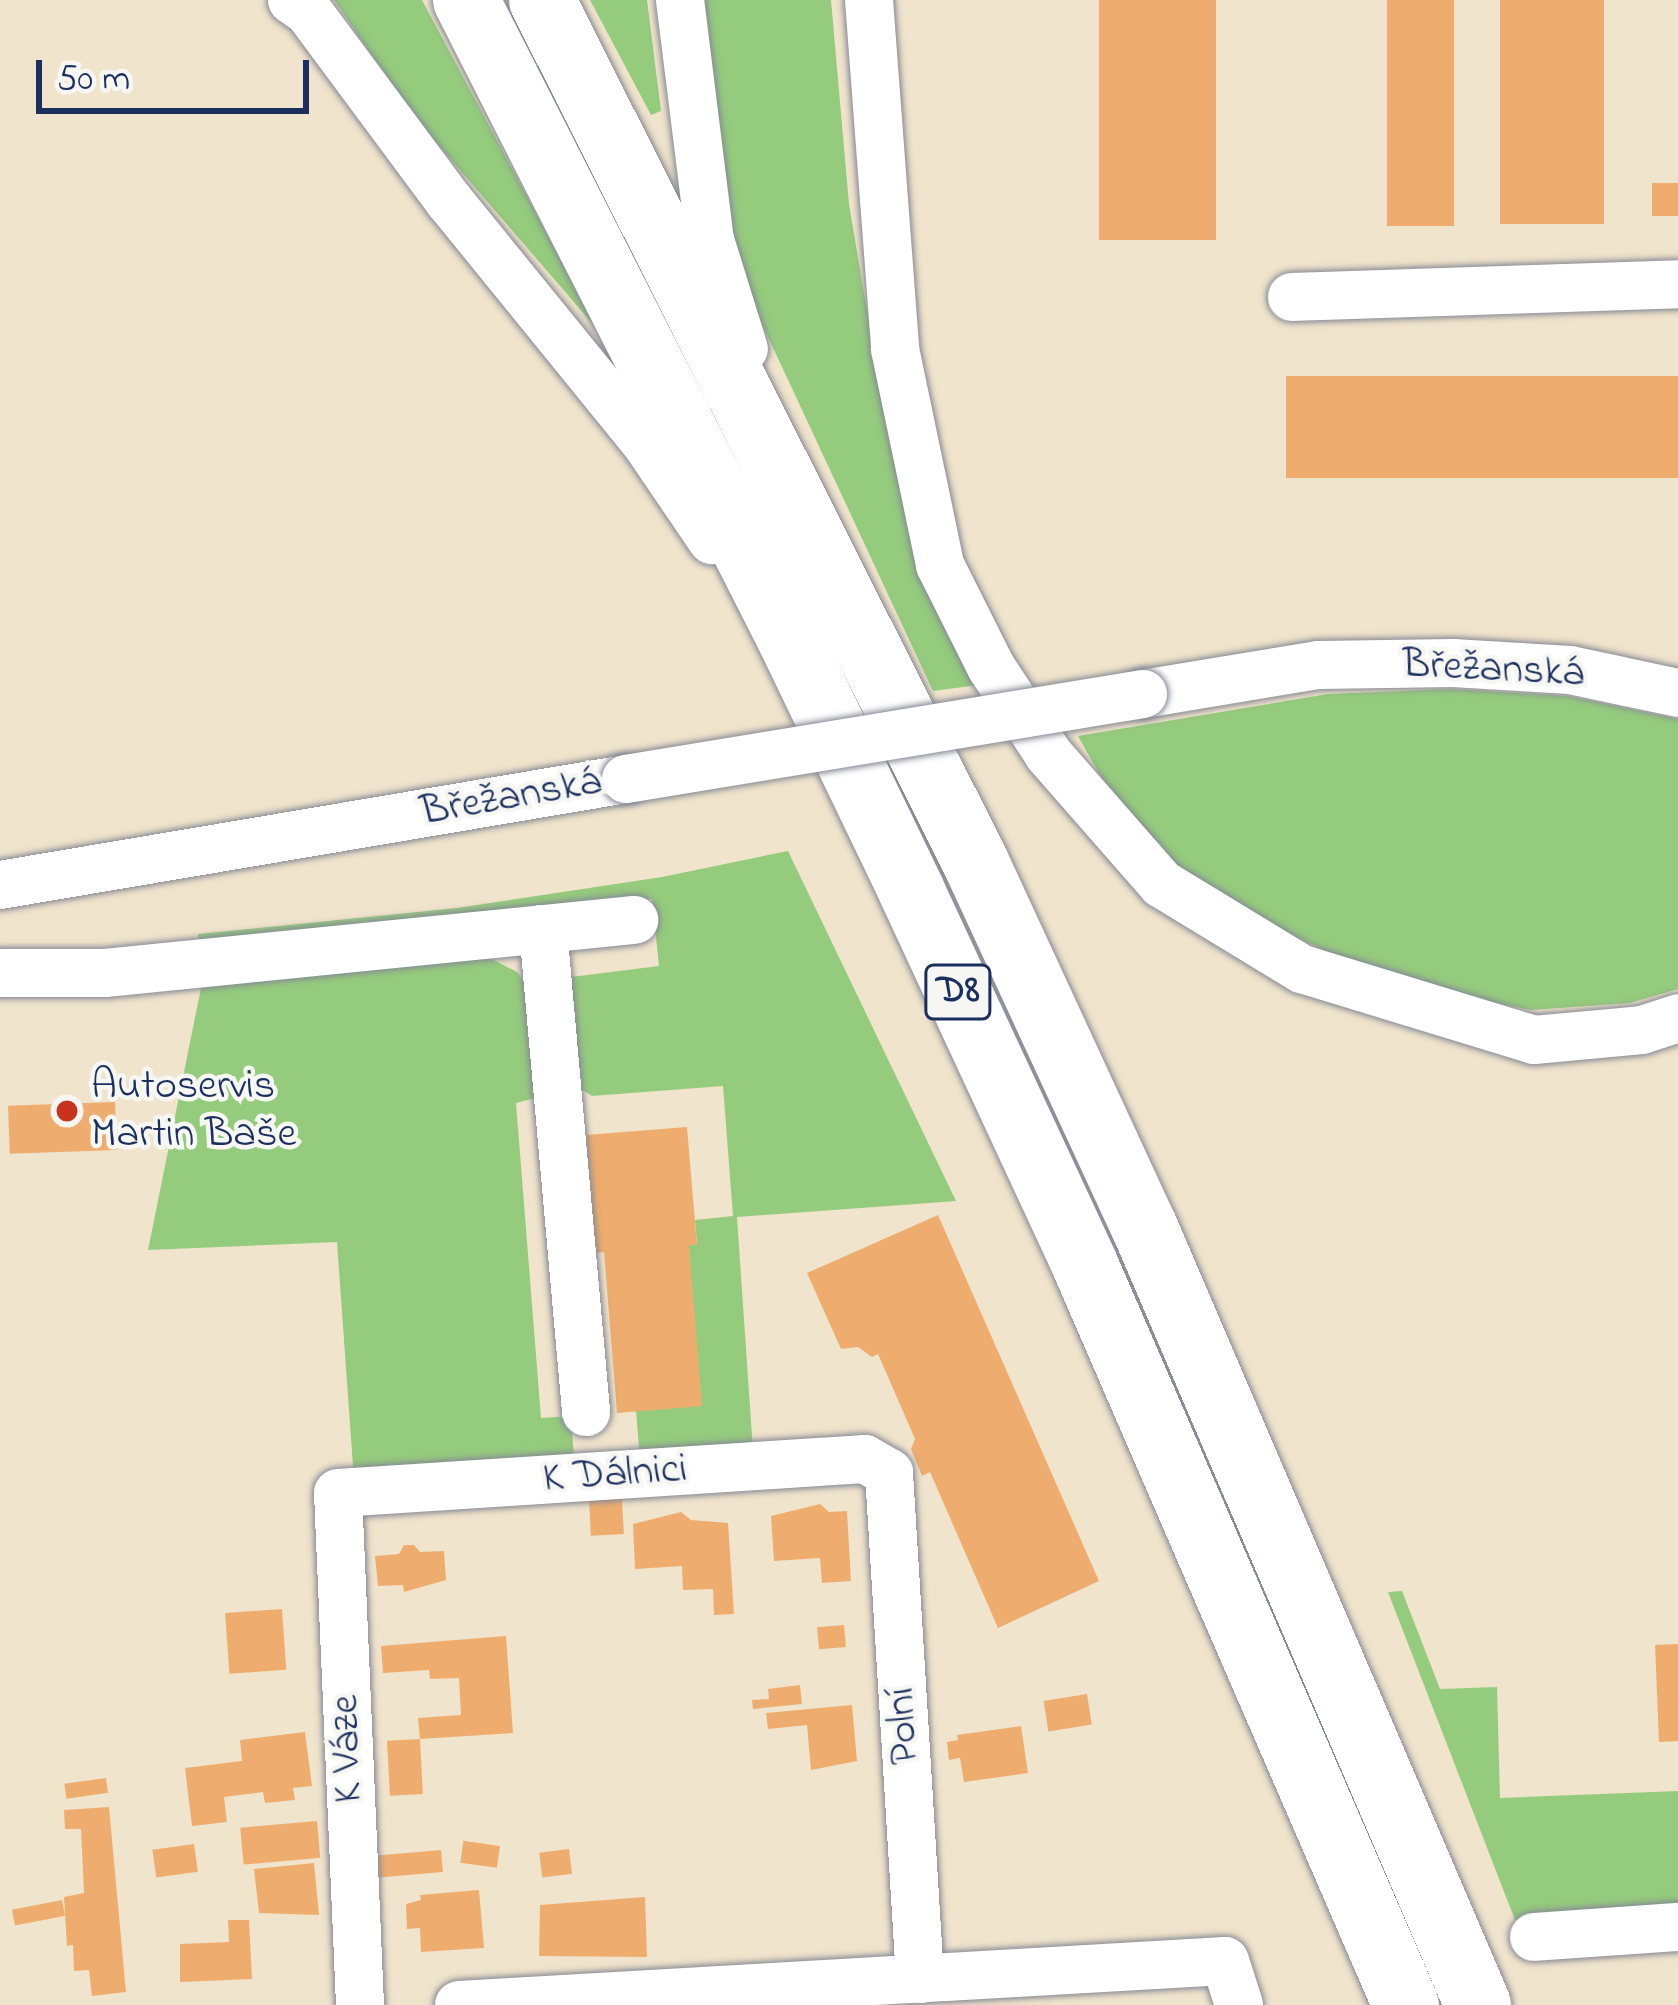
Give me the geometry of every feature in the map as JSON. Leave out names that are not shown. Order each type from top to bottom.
[{"type":"highway","name":"D8","points":[[466,0],[823,708],[1085,1265],[1406,2005]]},
{"type":"highway","name":"D8","points":[[542,0],[784,473],[976,863],[1144,1226],[1478,2005]]},
{"type":"street","points":[[680,0],[710,240],[784,473]]},
{"type":"street","points":[[868,0],[895,349],[940,565],[991,667],[1049,755],[1162,884],[1302,969],[1534,1040],[1642,1030],[1678,1018]]},
{"type":"street","points":[[300,4],[451,202],[648,446],[823,708]]},
{"type":"street","points":[[1292,297],[1678,284]]},
{"type":"street","name":"Břežanská","points":[[0,885],[1318,665],[1453,663],[1570,670],[1678,693]]},
{"type":"street","points":[[0,973],[105,973],[634,920]]},
{"type":"street","points":[[543,929],[586,1412]]},
{"type":"street","name":"K Dálnici","points":[[338,1492],[865,1459],[889,1473]]},
{"type":"street","name":"Polní","points":[[889,1473],[920,1979]]},
{"type":"street","name":"K Váze","points":[[338,1492],[360,2005]]},
{"type":"street","points":[[1534,1937],[1678,1927]]},
{"type":"street","points":[[459,2005],[920,1979],[1232,1983]]},
{"type":"green space","points":[[334,0],[422,0],[598,330],[416,119]]},
{"type":"green space","points":[[590,0],[647,0],[661,111],[651,115]]},
{"type":"green space","points":[[705,0],[831,0],[849,204],[887,430],[978,685],[933,691],[735,266]]},
{"type":"green space","points":[[1451,689],[1568,696],[1678,719],[1678,989],[1630,1003],[1531,1010],[1392,982],[1283,931],[1177,866],[1101,777],[1078,736],[1328,694]]},
{"type":"green space","points":[[788,851],[956,1201],[737,1217],[753,1451],[640,1459],[636,1411],[689,1245],[697,1244],[695,1220],[733,1216],[723,1086],[592,1096],[578,1087],[571,977],[659,966],[652,899],[208,953],[199,951],[198,934],[457,908],[662,877]]},
{"type":"green space","points":[[484,955],[517,972],[530,989],[539,1097],[516,1103],[541,1418],[571,1416],[574,1458],[354,1480],[337,1242],[148,1250],[201,988]]},
{"type":"green space","points":[[1402,1591],[1440,1689],[1497,1687],[1500,1798],[1678,1791],[1678,1912],[1515,1920],[1388,1592]]},
{"type":"building","points":[[1099,0],[1216,0],[1216,240],[1099,240]]},
{"type":"building","points":[[1387,0],[1454,0],[1454,226],[1387,226]]},
{"type":"building","points":[[1500,0],[1604,0],[1604,224],[1500,224]]},
{"type":"building","points":[[1652,183],[1678,183],[1678,216],[1652,216]]},
{"type":"building","points":[[1286,376],[1678,376],[1678,478],[1286,478]]},
{"type":"building","points":[[115,1102],[117,1150],[10,1154],[8,1106]]},
{"type":"building","points":[[687,1127],[697,1245],[689,1245],[702,1406],[617,1413],[604,1252],[596,1253],[586,1135]]},
{"type":"building","points":[[938,1215],[1099,1581],[998,1628],[930,1472],[922,1476],[911,1449],[915,1439],[878,1354],[872,1357],[858,1347],[841,1349],[807,1273]]},
{"type":"building","points":[[622,1499],[624,1534],[591,1536],[589,1501]]},
{"type":"building","points":[[820,1504],[829,1512],[847,1511],[851,1581],[822,1583],[820,1558],[774,1561],[771,1516]]},
{"type":"building","points":[[681,1512],[691,1520],[728,1523],[734,1614],[714,1615],[713,1589],[683,1590],[682,1566],[635,1569],[633,1524]]},
{"type":"building","points":[[404,1545],[414,1545],[420,1552],[444,1551],[446,1580],[404,1592],[403,1585],[378,1586],[375,1556],[399,1554]]},
{"type":"building","points":[[282,1609],[286,1670],[229,1674],[225,1613]]},
{"type":"building","points":[[844,1625],[846,1647],[819,1649],[817,1627]]},
{"type":"building","points":[[506,1636],[513,1733],[420,1739],[418,1718],[461,1715],[459,1678],[430,1679],[429,1670],[383,1673],[381,1646]]},
{"type":"building","points":[[1678,1644],[1678,1741],[1659,1742],[1655,1645]]},
{"type":"building","points":[[800,1685],[802,1704],[753,1709],[752,1700],[769,1699],[768,1689]]},
{"type":"building","points":[[1087,1694],[1092,1725],[1048,1732],[1044,1701]]},
{"type":"building","points":[[852,1705],[857,1761],[811,1770],[807,1725],[768,1729],[766,1713]]},
{"type":"building","points":[[1021,1726],[1028,1773],[964,1782],[960,1758],[949,1760],[947,1742],[958,1740],[957,1735]]},
{"type":"building","points":[[305,1732],[312,1786],[293,1788],[295,1800],[265,1803],[263,1792],[224,1797],[227,1822],[192,1826],[185,1768],[242,1761],[240,1740]]},
{"type":"building","points":[[420,1739],[423,1794],[390,1796],[387,1741]]},
{"type":"building","points":[[106,1778],[108,1793],[66,1799],[64,1784]]},
{"type":"building","points":[[109,1807],[126,1992],[92,1996],[89,1970],[74,1971],[73,1945],[67,1946],[64,1897],[84,1893],[81,1829],[65,1829],[64,1810]]},
{"type":"building","points":[[317,1821],[320,1858],[244,1865],[240,1828]]},
{"type":"building","points":[[463,1841],[500,1846],[497,1868],[460,1863]]},
{"type":"building","points":[[194,1844],[198,1872],[156,1878],[152,1850]]},
{"type":"building","points":[[569,1849],[572,1874],[542,1877],[539,1853]]},
{"type":"building","points":[[441,1850],[443,1872],[379,1877],[377,1856]]},
{"type":"building","points":[[314,1863],[319,1915],[259,1913],[254,1869]]},
{"type":"building","points":[[479,1890],[484,1948],[421,1952],[420,1928],[407,1929],[406,1904],[421,1900],[420,1895]]},
{"type":"building","points":[[645,1897],[647,1957],[539,1956],[540,1905]]},
{"type":"building","points":[[62,1900],[65,1916],[15,1925],[12,1910]]},
{"type":"building","points":[[228,1920],[249,1920],[252,1979],[180,1982],[180,1944],[229,1942]]},
{"type":"place","name":"Autoservis Martin Baše","points":[[67,1111]]}]
